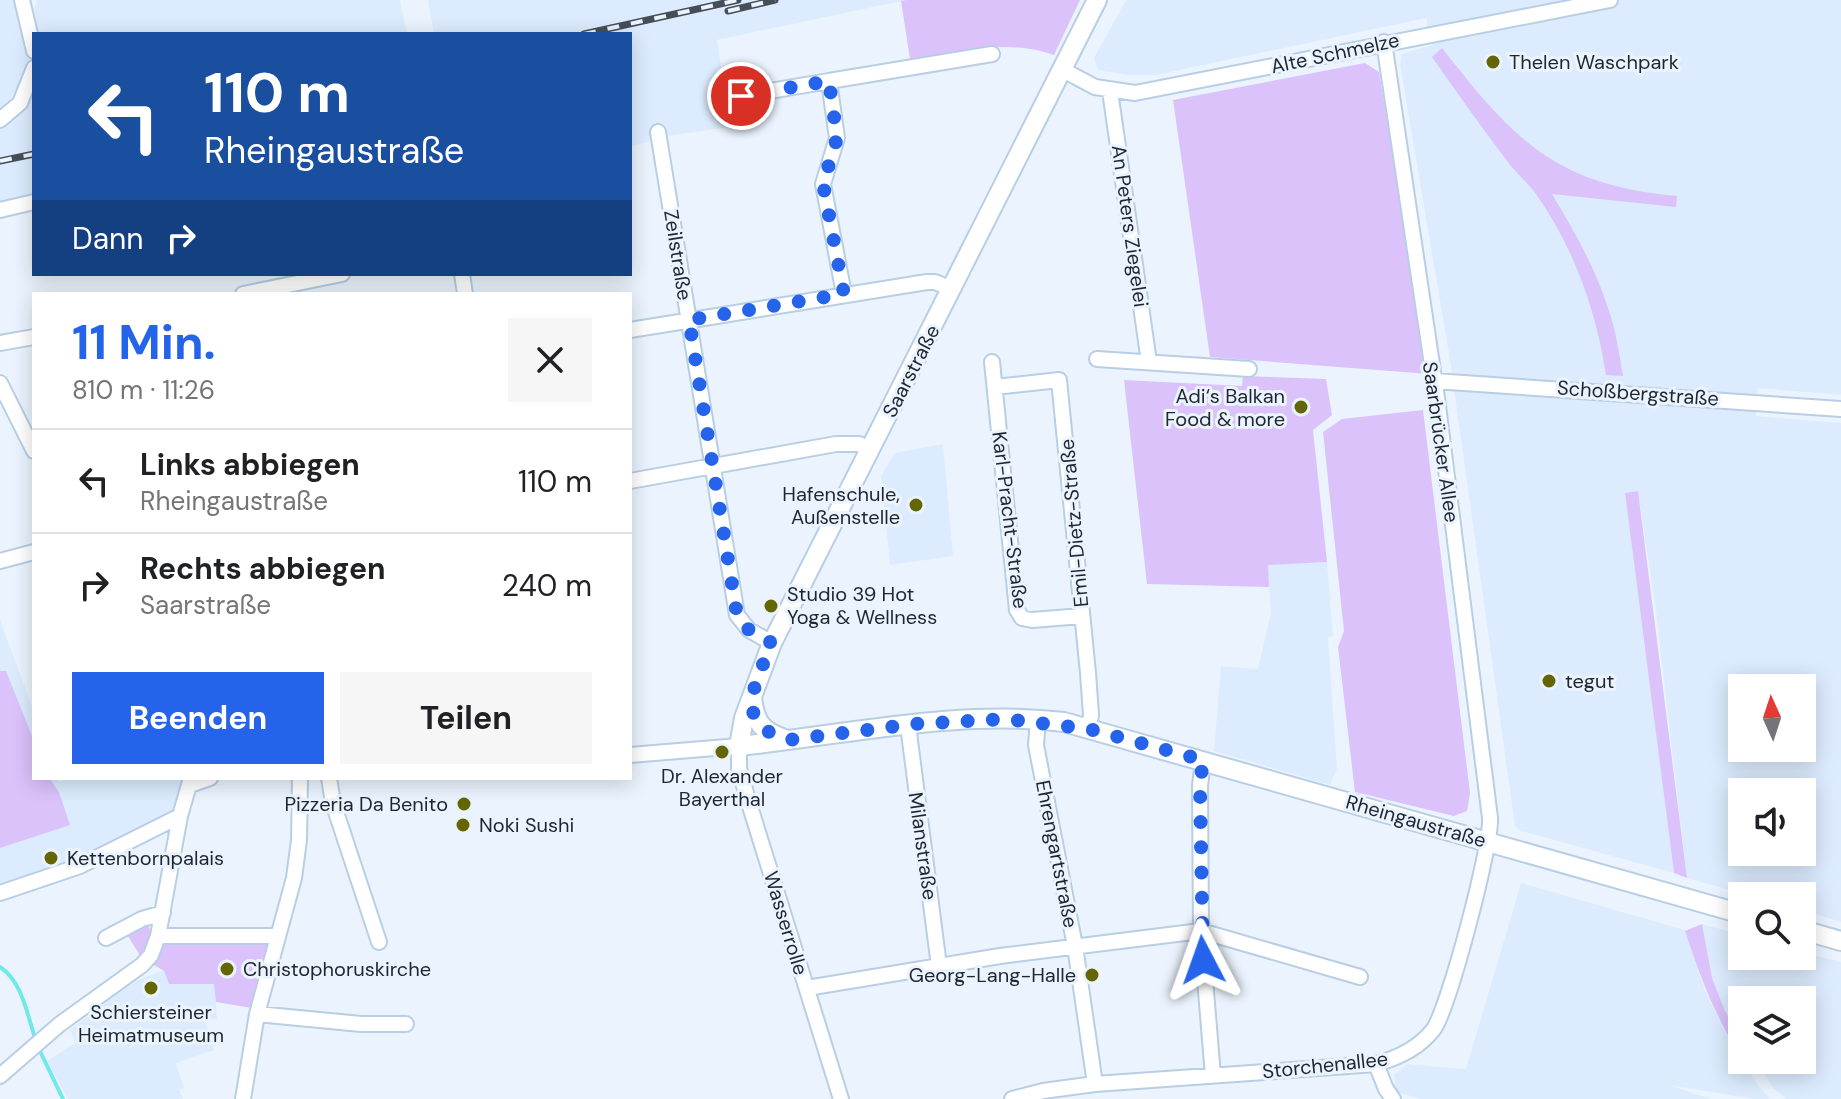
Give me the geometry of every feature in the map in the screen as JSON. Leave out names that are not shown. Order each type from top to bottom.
[{"type":"main road","name":"Saarstraße","points":[[739,746],[741,727],[772,643],[1097,0]]},
{"type":"main road","points":[[752,695],[754,713],[761,727],[768,734],[788,740]]},
{"type":"main road","name":"Rheingaustraße","points":[[739,746],[908,725],[1006,719],[1089,729],[1728,910]]},
{"type":"main road","points":[[1816,934],[1841,941]]},
{"type":"street","points":[[22,0],[32,42]]},
{"type":"street","name":"Alte Schmelze","points":[[1063,70],[1083,82],[1110,91],[1135,93],[1610,0]]},
{"type":"street","name":"Saarbrücker Allee","points":[[1384,42],[1434,381],[1490,818],[1489,842]]},
{"type":"street","points":[[741,96],[992,54]]},
{"type":"street","points":[[0,120],[20,103],[32,73]]},
{"type":"street","points":[[829,81],[837,138],[823,184],[844,294]]},
{"type":"street","name":"An Peters Ziegelei","points":[[1110,91],[1149,362]]},
{"type":"street","name":"Zeilstraße","points":[[658,132],[737,615],[749,630],[772,643]]},
{"type":"street","points":[[0,210],[32,202]]},
{"type":"street","points":[[253,292],[332,276]]},
{"type":"street","points":[[632,330],[931,282],[952,289]]},
{"type":"street","points":[[0,343],[32,337]]},
{"type":"street","points":[[1097,359],[1249,369]]},
{"type":"street","name":"Karl-Pracht-Straße","points":[[992,362],[1017,610],[1022,618],[1032,620],[1082,616]]},
{"type":"street","name":"Emil-Dietz-Straße","points":[[995,387],[1059,380],[1089,687],[1089,729]]},
{"type":"street","name":"Schoßbergstraße","points":[[1434,381],[1841,409]]},
{"type":"street","points":[[0,383],[32,447]]},
{"type":"street","points":[[632,481],[836,444],[859,444],[870,450]]},
{"type":"street","points":[[0,561],[32,553]]},
{"type":"street","name":"Ehrengartstraße","points":[[1037,721],[1036,745],[1075,946],[1095,1084]]},
{"type":"street","name":"Milanstraße","points":[[908,725],[939,966]]},
{"type":"street","points":[[632,755],[739,746]]},
{"type":"street","name":"Wasserrolle","points":[[739,746],[739,768],[748,800],[841,1099]]},
{"type":"street","points":[[1203,760],[1200,786],[1201,931],[1213,1076]]},
{"type":"street","points":[[243,1099],[257,1014],[297,863],[300,780]]},
{"type":"street","points":[[329,780],[333,803],[379,942]]},
{"type":"street","points":[[0,1076],[36,1043],[142,965],[151,955],[163,913],[180,816],[191,782]]},
{"type":"street","points":[[0,893],[80,866],[180,816]]},
{"type":"street","name":"Storchenallee","points":[[1012,1099],[1095,1084],[1376,1064],[1409,1051],[1434,1030],[1440,1018],[1489,842]]},
{"type":"street","points":[[106,938],[142,919],[163,913]]},
{"type":"street","points":[[807,988],[1075,946],[1201,931],[1360,977]]},
{"type":"street","points":[[158,936],[278,936]]},
{"type":"street","points":[[257,1014],[361,1024],[406,1024]]},
{"type":"street","points":[[1376,1064],[1393,1099]]},
{"type":"shaded area","points":[[0,0],[15,0],[30,65],[0,113]]},
{"type":"shaded area","points":[[36,0],[400,0],[407,32],[35,32],[30,11],[37,4]]},
{"type":"shaded area","points":[[428,0],[906,0],[717,40],[730,127],[666,136],[632,146],[632,32],[434,32]]},
{"type":"shaded area","points":[[1080,0],[1054,55],[1018,47],[1000,47],[910,59],[901,1]]},
{"type":"shaded area","points":[[1126,0],[1841,0],[1841,395],[1758,388],[1756,416],[1841,423],[1841,922],[1816,914],[1816,882],[1728,882],[1728,889],[1687,878],[1656,611],[1638,491],[1625,493],[1674,873],[1521,831],[1515,826],[1450,360],[1400,64],[1402,54],[1432,45],[1426,18],[1156,75],[1128,75],[1098,70],[1094,58]]},
{"type":"shaded area","points":[[1442,48],[1492,108],[1541,152],[1568,169],[1599,181],[1677,196],[1676,207],[1552,194],[1603,293],[1623,376],[1606,375],[1582,280],[1562,236],[1536,194],[1501,153],[1432,57]]},
{"type":"shaded area","points":[[1365,63],[1379,72],[1429,374],[1210,357],[1173,100]]},
{"type":"shaded area","points":[[32,93],[32,197],[0,204],[0,125],[29,100]]},
{"type":"shaded area","points":[[1243,376],[1326,379],[1332,415],[1313,430],[1327,562],[1268,565],[1269,587],[1147,584],[1124,380],[1242,386]]},
{"type":"shaded area","points":[[1423,410],[1470,793],[1467,811],[1454,816],[1355,792],[1338,647],[1344,631],[1323,432],[1342,419]]},
{"type":"shaded area","name":"Hafenschule, Außenstelle","points":[[943,444],[953,556],[890,565],[881,476],[895,453]]},
{"type":"shaded area","points":[[1638,491],[1687,878],[1674,873],[1625,493]]},
{"type":"shaded area","points":[[1327,562],[1333,636],[1328,637],[1337,769],[1330,785],[1214,751],[1221,666],[1258,669],[1271,612],[1267,565]]},
{"type":"shaded area","points":[[0,620],[32,707],[32,780],[183,780],[179,804],[167,815],[83,857],[0,883]]},
{"type":"shaded area","points":[[0,671],[6,671],[32,736],[32,780],[50,780],[59,792],[70,825],[0,848]]},
{"type":"shaded area","points":[[1521,883],[1685,930],[1704,988],[1728,1037],[1728,1074],[1751,1074],[1770,1099],[1669,1085],[1711,1099],[1421,1099],[1400,1093],[1395,1087],[1394,1074],[1408,1064],[1466,1069]]},
{"type":"shaded area","points":[[147,921],[152,937],[265,940],[268,944],[252,1008],[216,1002],[214,984],[169,984],[164,971],[141,957],[126,933]]},
{"type":"shaded area","points":[[1702,924],[1728,931],[1728,970],[1816,970],[1816,956],[1841,962],[1841,1099],[1786,1099],[1772,1087],[1764,1074],[1816,1074],[1816,986],[1728,986],[1728,1016],[1712,978]]},
{"type":"shaded area","points":[[1702,924],[1712,978],[1728,1016],[1728,1036],[1709,997],[1685,931]]},
{"type":"shaded area","points":[[164,970],[215,984],[217,1019],[206,1021],[214,1050],[176,1063],[184,1088],[179,1090],[183,1099],[68,1099],[47,1061],[76,1042],[70,1030],[130,983]]},
{"type":"waterway","points":[[0,967],[19,989],[35,1038]]},
{"type":"waterway","points":[[38,1047],[63,1099]]},
{"type":"railway","points":[[593,32],[738,0]]},
{"type":"railway","points":[[728,11],[775,0]]},
{"type":"railway","points":[[0,161],[32,154]]},
{"type":"place","name":"Thelen Waschpark","points":[[1493,62]]},
{"type":"place","name":"Adi‘s Balkan Food & more","points":[[1301,407]]},
{"type":"place","name":"Hafenschule, Außenstelle","points":[[916,505]]},
{"type":"place","name":"Studio 39 Hot Yoga & Wellness","points":[[771,606]]},
{"type":"place","name":"tegut","points":[[1549,681]]},
{"type":"place","name":"Dr. Alexander Bayerthal","points":[[722,752]]},
{"type":"place","name":"Pizzeria Da Benito","points":[[464,804]]},
{"type":"place","name":"Noki Sushi","points":[[463,825]]},
{"type":"place","name":"Kettenbornpalais","points":[[51,858]]},
{"type":"place","name":"Christophoruskirche","points":[[227,969]]},
{"type":"place","name":"Georg-Lang-Halle","points":[[1092,975]]},
{"type":"place","name":"Schiersteiner Heimatmuseum","points":[[151,988]]},
{"type":"route","points":[[741,96],[829,81],[837,138],[823,184],[844,294],[689,320],[737,615],[749,630],[772,643],[752,695],[757,721],[768,734],[788,740],[914,724],[1006,719],[1089,729],[1203,760],[1200,786],[1203,960]]}]
